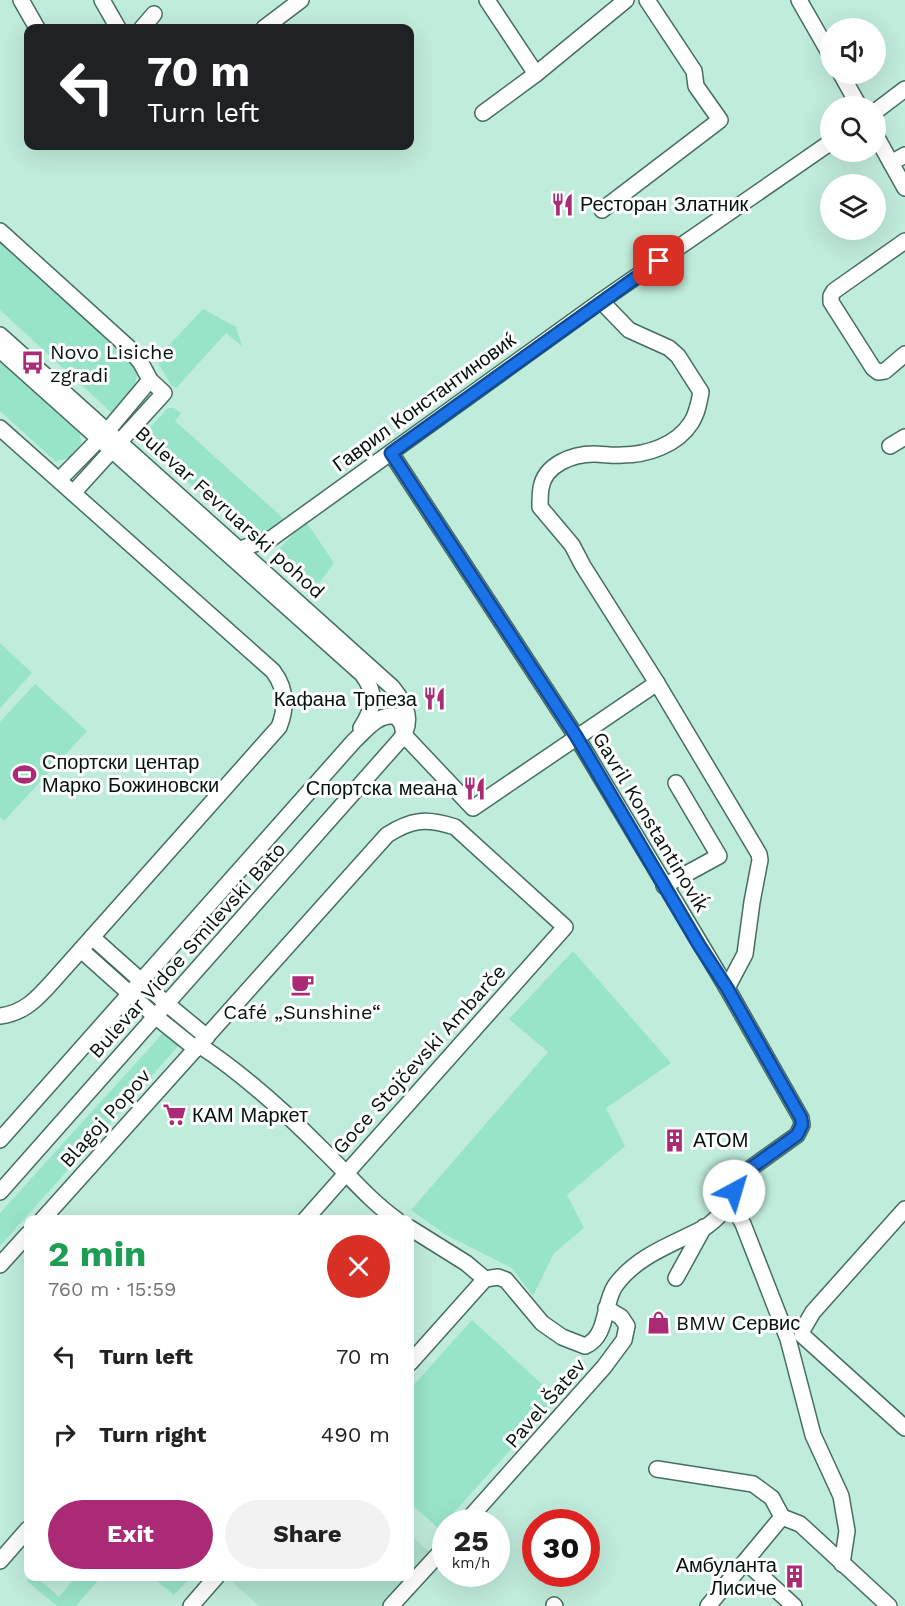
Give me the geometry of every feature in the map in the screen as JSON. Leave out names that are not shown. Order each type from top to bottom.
[{"type":"street","points":[[21,0],[35,24]]},
{"type":"street","points":[[102,0],[116,24]]},
{"type":"street","points":[[269,24],[301,0]]},
{"type":"street","points":[[488,0],[536,74]]},
{"type":"street","points":[[483,112],[536,74],[624,0]]},
{"type":"street","points":[[602,210],[720,120],[696,86],[694,71],[647,0]]},
{"type":"street","points":[[799,0],[820,37]]},
{"type":"street","points":[[145,24],[154,14]]},
{"type":"street","points":[[886,103],[905,89]]},
{"type":"street","points":[[886,146],[898,159],[905,188]]},
{"type":"street","name":"Гаврил Константиновиќ","points":[[240,549],[272,538],[601,301],[820,150]]},
{"type":"street","points":[[0,231],[128,347],[141,363],[150,380],[164,393],[73,493]]},
{"type":"street","points":[[905,241],[834,291],[831,296],[831,302],[873,368],[878,372],[885,371],[905,354]]},
{"type":"street","points":[[601,301],[629,330],[658,341],[678,356],[701,392],[697,410],[690,424],[659,448],[620,456],[577,455],[557,463],[545,477],[541,487],[540,507],[572,545],[657,683],[754,846],[760,860],[745,954],[727,988]]},
{"type":"street","name":"Bulevar Fevruarski pohod","points":[[0,335],[362,674],[369,683],[373,704],[354,741]]},
{"type":"street","name":"Bulevar Fevruarski pohod","points":[[0,350],[104,434]]},
{"type":"street","points":[[59,480],[104,434],[150,380]]},
{"type":"street","points":[[0,428],[273,671],[282,686],[285,702],[285,710],[279,727],[34,1002],[22,1011],[0,1016]]},
{"type":"street","points":[[890,446],[905,437]]},
{"type":"street","name":"Bulevar Fevruarski pohod","points":[[116,446],[240,549],[392,687],[402,699],[407,711],[409,722],[404,735]]},
{"type":"street","name":"Gavril Konstantinoviḱ","points":[[391,453],[576,736],[727,988],[801,1118],[802,1125],[797,1135],[737,1178],[732,1204]]},
{"type":"street","points":[[265,572],[272,538]]},
{"type":"street","points":[[354,741],[379,718],[387,715],[396,716],[402,724],[404,735],[473,808],[657,683]]},
{"type":"street","name":"Bulevar Vidoe Smilevski Bato","points":[[0,1192],[404,735]]},
{"type":"street","name":"Bulevar Vidoe Smilevski Bato","points":[[0,1140],[354,741]]},
{"type":"street","points":[[664,886],[719,856],[676,783]]},
{"type":"street","name":"Goce Stojčevski Ambarče","points":[[201,1044],[387,835],[400,826],[418,821],[434,821],[454,827],[565,927],[308,1215]]},
{"type":"street","points":[[92,937],[167,1004],[201,1044]]},
{"type":"street","points":[[81,950],[156,1017],[226,1062],[272,1102],[390,1215]]},
{"type":"street","name":"Blagoj Popov","points":[[47,1215],[201,1044]]},
{"type":"street","points":[[414,1359],[485,1279],[498,1277],[506,1280],[542,1323],[562,1337],[579,1345],[591,1344],[596,1338],[609,1296],[624,1275],[671,1242],[704,1227],[732,1204],[743,1224],[788,1339],[813,1435],[841,1496],[847,1531],[842,1564]]},
{"type":"street","points":[[905,1209],[819,1305],[806,1323],[802,1335],[905,1428]]},
{"type":"street","points":[[676,1278],[704,1227]]},
{"type":"street","points":[[414,1230],[466,1263],[485,1279]]},
{"type":"street","points":[[0,1265],[24,1238]]},
{"type":"street","name":"Pavel Šatev","points":[[478,1509],[590,1384],[624,1340],[627,1326],[621,1317],[606,1308]]},
{"type":"street","points":[[657,1469],[753,1484],[772,1498],[782,1517],[800,1524],[889,1606]]},
{"type":"street","points":[[708,1606],[782,1517]]},
{"type":"street","points":[[0,1561],[24,1534]]},
{"type":"street","points":[[414,1581],[432,1561]]},
{"type":"street","points":[[746,1562],[794,1606]]},
{"type":"street","points":[[191,1606],[213,1581]]},
{"type":"street","points":[[391,1606],[414,1581]]},
{"type":"shaded area","points":[[0,231],[123,342],[138,371],[132,396],[120,411],[112,413],[0,310]]},
{"type":"shaded area","points":[[203,309],[236,327],[242,346],[226,333],[176,388],[171,385],[156,359]]},
{"type":"shaded area","points":[[0,359],[79,430],[81,443],[70,458],[55,461],[0,411]]},
{"type":"shaded area","points":[[168,408],[174,408],[181,413],[175,421],[285,520],[272,530],[250,538],[143,441],[145,433]]},
{"type":"shaded area","points":[[307,523],[334,563],[311,594],[287,574],[277,560],[283,545]]},
{"type":"shaded area","points":[[0,643],[32,673],[0,708]]},
{"type":"shaded area","name":"Спортски центар Марко Божиновски","points":[[35,684],[87,731],[4,821],[0,817],[0,722]]},
{"type":"shaded area","points":[[573,951],[671,1063],[606,1108],[625,1146],[567,1195],[584,1228],[554,1253],[533,1296],[512,1268],[446,1235],[411,1210],[548,1052],[509,1019]]},
{"type":"shaded area","points":[[165,1031],[180,1044],[28,1215],[24,1215],[24,1219],[0,1246],[0,1213]]},
{"type":"shaded area","points":[[472,1320],[557,1398],[457,1509],[432,1509],[432,1523],[414,1507],[414,1385]]},
{"type":"shaded area","points":[[414,1538],[432,1554],[414,1574]]},
{"type":"shaded area","points":[[27,1581],[41,1581],[59,1597],[73,1581],[98,1581],[76,1606],[57,1606]]},
{"type":"shaded area","points":[[157,1581],[187,1581],[174,1595]]},
{"type":"shaded area","points":[[233,1581],[408,1581],[385,1606],[259,1606]]},
{"type":"place","name":"Ресторан Златник","points":[[562,204]]},
{"type":"place","name":"Novo Lisiche zgradi","points":[[32,363]]},
{"type":"place","name":"Кафана Трпеза","points":[[435,699]]},
{"type":"place","name":"Спортски центар Марко Божиновски","points":[[24,774]]},
{"type":"place","name":"Спортска меана","points":[[475,788]]},
{"type":"place","name":"Café „Sunshine“","points":[[302,985]]},
{"type":"place","name":"КАМ Маркет","points":[[174,1115]]},
{"type":"place","name":"АТОМ","points":[[675,1140]]},
{"type":"place","name":"BMW Сервис","points":[[658,1323]]},
{"type":"place","name":"Амбуланта Лисиче","points":[[795,1577]]},
{"type":"route","points":[[659,261],[526,354],[391,453],[576,736],[699,945],[727,988],[801,1118],[802,1125],[797,1135],[737,1178],[734,1191]]}]
